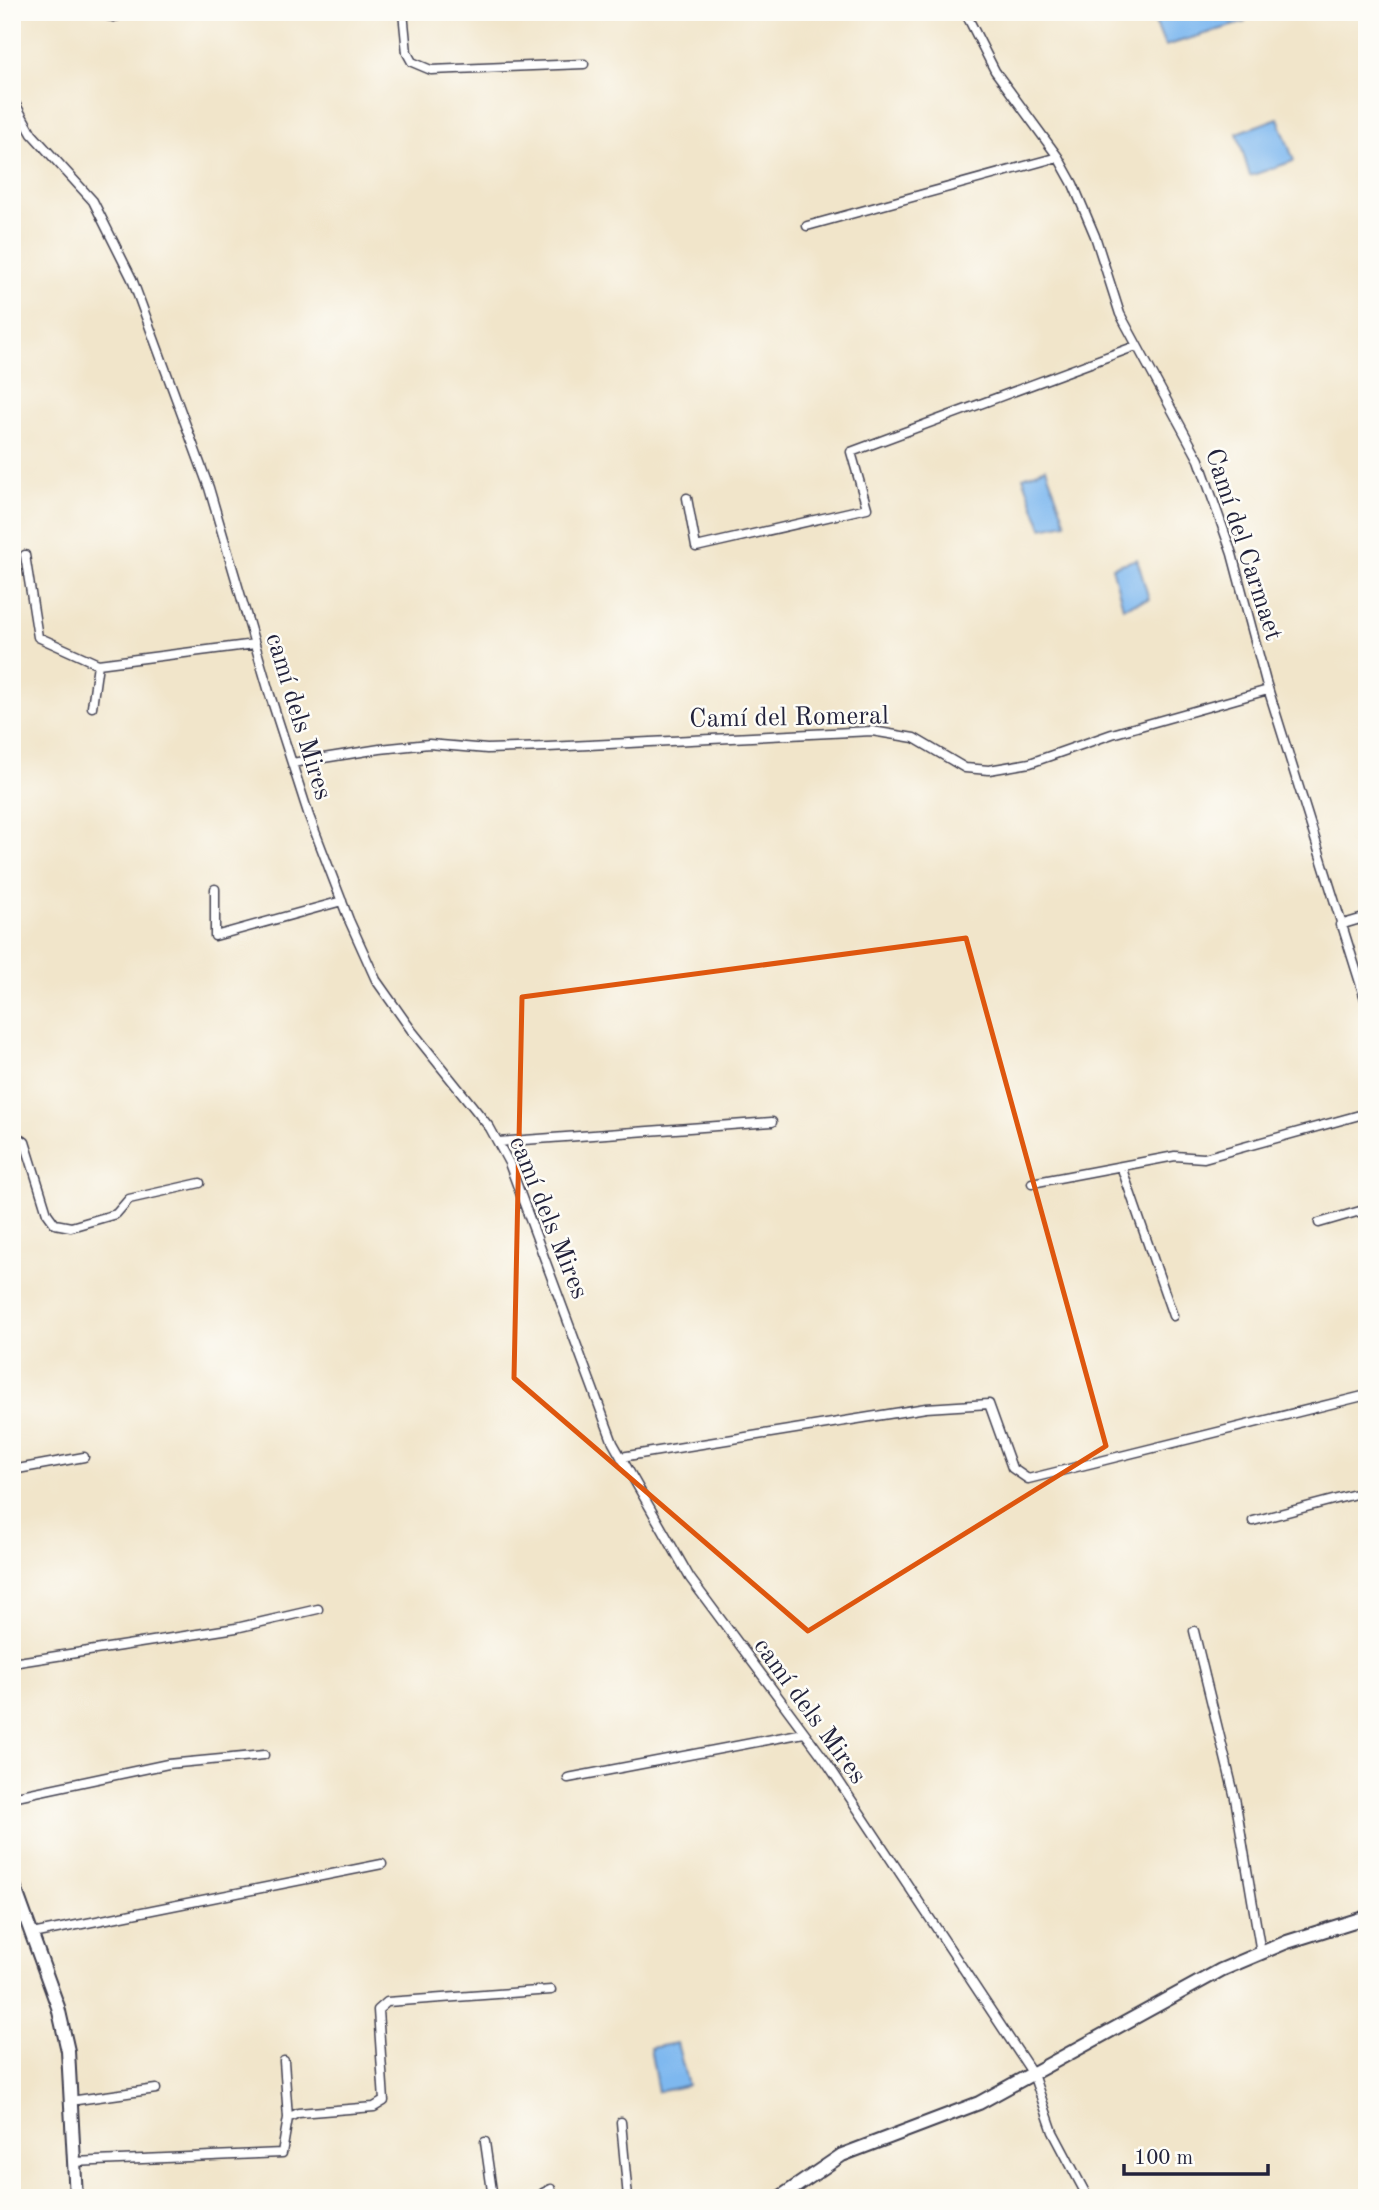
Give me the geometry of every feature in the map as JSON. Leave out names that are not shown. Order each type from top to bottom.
[{"type":"main road","points":[[12,1880],[58,2007],[68,2051],[76,2198]]},
{"type":"main road","points":[[779,2198],[793,2193],[842,2155],[979,2104],[1096,2036],[1221,1970],[1261,1953],[1367,1917]]},
{"type":"street","points":[[90,12],[114,17],[134,12]]},
{"type":"street","points":[[403,12],[407,53],[412,62],[431,70],[584,64]]},
{"type":"street","name":"Camí del Carmaet","points":[[965,12],[995,71],[1058,157],[1085,212],[1120,314],[1184,429],[1212,491],[1232,554],[1268,690],[1367,1005]]},
{"type":"street","name":"camí dels Mires","points":[[12,98],[32,134],[93,201],[128,271],[209,488],[292,763],[342,901],[376,980],[498,1142],[520,1185],[613,1443],[690,1578],[804,1733],[1033,2074],[1053,2132],[1088,2198]]},
{"type":"street","points":[[807,226],[1058,157]]},
{"type":"street","points":[[687,498],[696,547],[867,508],[851,452],[1136,346]]},
{"type":"street","points":[[25,555],[38,637],[98,664],[255,644]]},
{"type":"street","points":[[92,707],[98,664]]},
{"type":"street","name":"Camí del Romeral","points":[[292,763],[429,744],[487,749],[872,731],[914,738],[965,768],[989,770],[1030,763],[1163,718],[1268,690]]},
{"type":"street","points":[[215,889],[215,936],[342,901]]},
{"type":"street","points":[[1340,925],[1367,917]]},
{"type":"street","points":[[1032,1183],[1175,1156],[1204,1158],[1367,1113]]},
{"type":"street","points":[[498,1142],[772,1122]]},
{"type":"street","points":[[12,1138],[18,1137],[25,1142],[47,1213],[55,1224],[71,1227],[116,1214],[129,1199],[200,1183]]},
{"type":"street","points":[[1121,1166],[1173,1315]]},
{"type":"street","points":[[1319,1223],[1367,1209]]},
{"type":"street","points":[[621,1457],[926,1408],[989,1404],[1012,1468],[1028,1479],[1367,1395]]},
{"type":"street","points":[[12,1470],[84,1457]]},
{"type":"street","points":[[1253,1521],[1367,1491]]},
{"type":"street","points":[[12,1663],[236,1628],[318,1609]]},
{"type":"street","points":[[1194,1631],[1235,1798],[1261,1953]]},
{"type":"street","points":[[568,1778],[804,1733]]},
{"type":"street","points":[[12,1797],[167,1764],[264,1755]]},
{"type":"street","points":[[32,1934],[382,1864]]},
{"type":"street","points":[[288,2118],[298,2113],[373,2107],[384,2101],[378,2010],[387,2002],[551,1990]]},
{"type":"street","points":[[74,2162],[282,2153],[288,2118],[284,2060]]},
{"type":"street","points":[[70,2101],[156,2089]]},
{"type":"street","points":[[621,2122],[628,2198]]},
{"type":"street","points":[[485,2142],[493,2198]]},
{"type":"street","points":[[543,2198],[543,2193],[551,2189]]},
{"type":"highlighted area","points":[[966,938],[1106,1446],[808,1631],[514,1378],[522,997]]},
{"type":"water","points":[[1171,12],[1242,12],[1245,22],[1165,46],[1153,17]]},
{"type":"water","points":[[1278,118],[1294,161],[1250,176],[1237,133]]},
{"type":"water","points":[[1046,468],[1066,523],[1042,528],[1023,477]]},
{"type":"water","points":[[1137,559],[1149,599],[1123,607],[1112,567]]},
{"type":"water","points":[[677,2043],[688,2085],[658,2092],[650,2048]]}]
